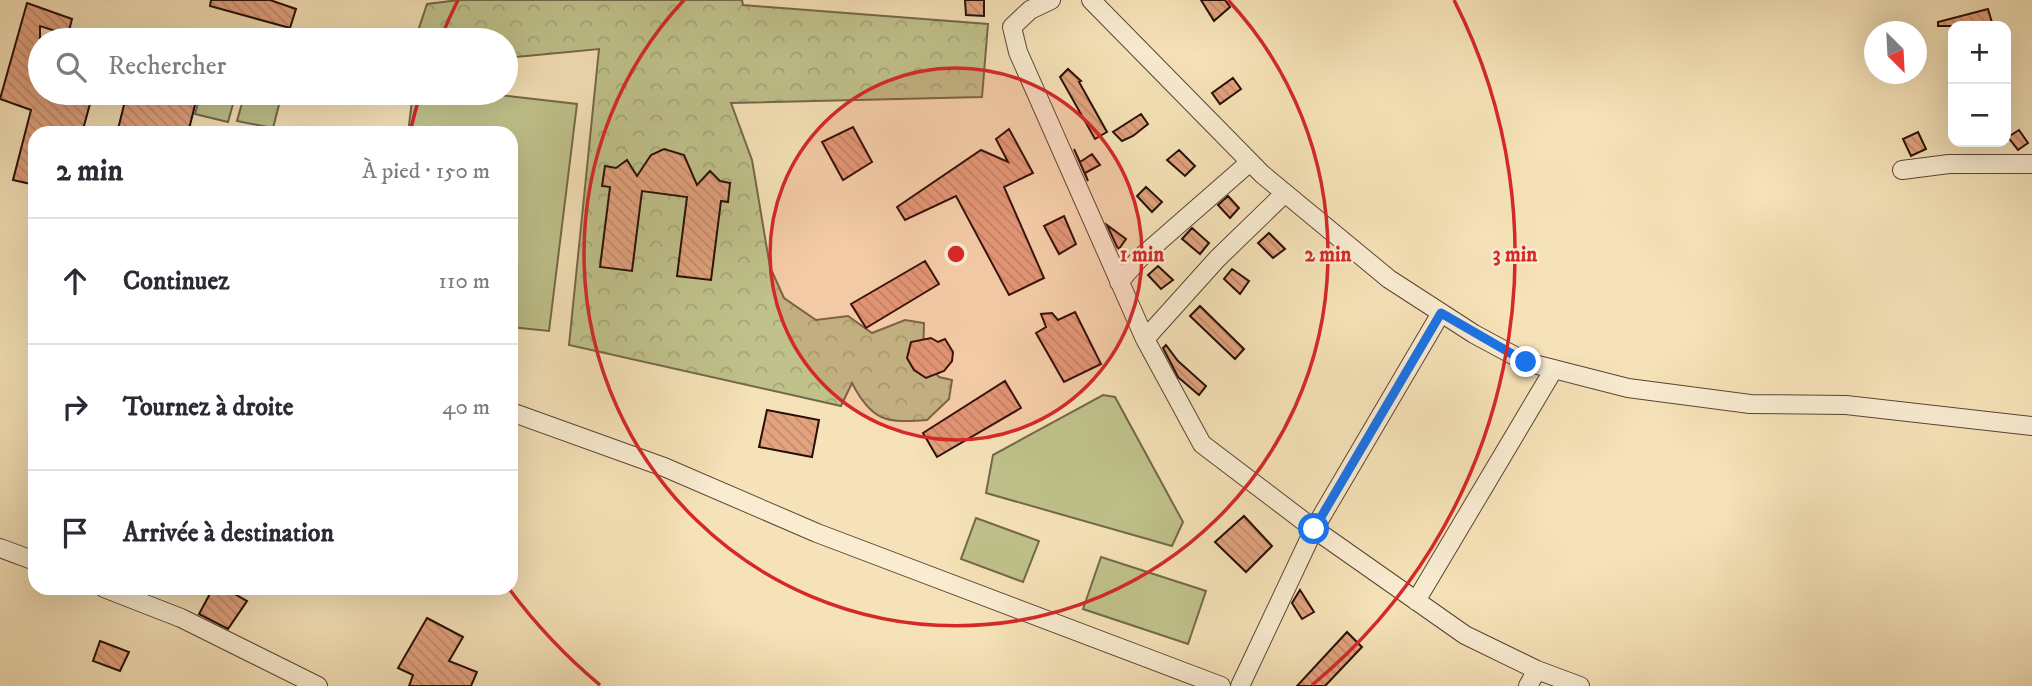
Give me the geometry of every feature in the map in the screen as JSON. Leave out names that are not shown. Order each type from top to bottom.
[{"type":"street","points":[[1051,0],[1030,10],[1012,27],[1018,52],[1145,339],[1202,444],[1314,529],[1465,635],[1536,670],[1580,686]]},
{"type":"street","points":[[1091,0],[1250,162],[1285,193],[1389,279],[1441,313],[1526,362],[1628,388],[1750,404],[1846,405],[2032,426]]},
{"type":"street","points":[[1119,282],[1139,259],[1250,162]]},
{"type":"street","points":[[1902,170],[1949,164],[2032,164]]},
{"type":"street","points":[[1145,339],[1217,259],[1285,193]]},
{"type":"street","points":[[1240,686],[1314,529],[1441,313]]},
{"type":"street","points":[[1416,601],[1553,369]]},
{"type":"street","points":[[518,415],[664,467],[817,533],[1221,686]]},
{"type":"street","points":[[0,548],[28,558]]},
{"type":"street","points":[[122,595],[181,618],[318,686]]},
{"type":"street","points":[[1528,686],[1536,670]]},
{"type":"green space","points":[[459,0],[742,0],[743,5],[988,24],[982,97],[731,103],[752,160],[770,267],[784,298],[816,320],[848,316],[872,333],[905,320],[924,323],[923,356],[939,377],[952,380],[949,399],[927,420],[891,420],[874,413],[852,383],[841,406],[569,345],[599,49],[518,57],[518,28],[419,28],[427,4]]},
{"type":"green space","points":[[518,97],[577,104],[549,331],[518,328],[518,126],[409,126],[412,105],[518,105]]},
{"type":"green space","points":[[198,105],[233,105],[228,122],[195,114]]},
{"type":"green space","points":[[242,105],[279,105],[274,126],[237,121]]},
{"type":"green space","points":[[1103,395],[1115,397],[1183,522],[1172,546],[986,493],[993,455]]},
{"type":"green space","points":[[976,518],[1039,541],[1023,582],[961,559]]},
{"type":"green space","points":[[1101,557],[1206,591],[1188,644],[1083,609]]},
{"type":"building","points":[[211,0],[270,0],[296,9],[290,28],[210,6]]},
{"type":"building","points":[[965,0],[984,0],[984,16],[966,15]]},
{"type":"building","points":[[1201,0],[1225,0],[1230,7],[1214,21]]},
{"type":"building","points":[[27,3],[72,19],[70,28],[28,28],[28,105],[90,105],[84,126],[28,126],[28,183],[13,180],[31,110],[0,99]]},
{"type":"building","points":[[1988,9],[1992,21],[1948,21],[1948,26],[1938,26],[1938,22]]},
{"type":"building","points":[[1068,69],[1081,81],[1079,82],[1107,132],[1095,139],[1060,77]]},
{"type":"building","points":[[1233,78],[1241,89],[1220,104],[1212,93]]},
{"type":"building","points":[[124,105],[195,105],[190,126],[119,126]]},
{"type":"building","points":[[1141,114],[1148,124],[1133,136],[1122,141],[1113,132]]},
{"type":"building","points":[[853,127],[872,162],[843,180],[822,142]]},
{"type":"building","points":[[1009,129],[1033,173],[1004,187],[1044,278],[1009,295],[956,196],[905,220],[897,207],[981,150],[1008,162],[996,139]]},
{"type":"building","points":[[2019,130],[2028,143],[2018,150],[2011,141],[2011,135]]},
{"type":"building","points":[[1918,132],[1926,149],[1911,156],[1903,139]]},
{"type":"building","points":[[664,149],[684,155],[697,185],[710,171],[720,181],[730,183],[728,202],[721,201],[711,280],[677,276],[687,197],[642,191],[632,271],[600,267],[610,187],[602,186],[605,166],[616,168],[627,160],[637,176],[651,155]]},
{"type":"building","points":[[1074,149],[1080,162],[1092,154],[1100,165],[1085,173],[1088,181]]},
{"type":"building","points":[[1179,150],[1195,166],[1185,176],[1167,160]]},
{"type":"building","points":[[1146,187],[1162,202],[1152,212],[1137,196]]},
{"type":"building","points":[[1228,196],[1239,208],[1230,218],[1218,205]]},
{"type":"building","points":[[1064,216],[1076,244],[1059,254],[1044,226]]},
{"type":"building","points":[[1107,225],[1126,239],[1119,249],[1117,247]]},
{"type":"building","points":[[1192,228],[1209,243],[1200,254],[1182,239]]},
{"type":"building","points":[[1269,233],[1285,249],[1273,258],[1258,243]]},
{"type":"building","points":[[925,261],[939,284],[866,328],[851,304]]},
{"type":"building","points":[[1158,266],[1173,280],[1161,289],[1148,275]]},
{"type":"building","points":[[1232,269],[1249,281],[1240,294],[1224,279]]},
{"type":"building","points":[[1200,306],[1244,349],[1235,359],[1190,316]]},
{"type":"building","points":[[1075,312],[1101,364],[1064,382],[1036,333],[1046,327],[1041,314],[1052,313],[1058,320]]},
{"type":"building","points":[[931,338],[938,342],[945,339],[953,352],[952,361],[944,371],[926,378],[914,370],[907,358],[911,342]]},
{"type":"building","points":[[1166,345],[1178,361],[1206,386],[1199,395],[1178,377],[1163,348]]},
{"type":"building","points":[[1005,381],[1021,408],[937,457],[923,433]]},
{"type":"building","points":[[767,410],[819,420],[812,457],[759,447]]},
{"type":"building","points":[[1244,516],[1272,546],[1246,572],[1215,542]]},
{"type":"building","points":[[1300,590],[1314,612],[1302,619],[1292,603]]},
{"type":"building","points":[[209,595],[236,595],[247,601],[228,629],[199,614]]},
{"type":"building","points":[[427,618],[463,637],[449,661],[477,672],[471,686],[409,686],[413,675],[398,668]]},
{"type":"building","points":[[1347,632],[1362,647],[1325,686],[1297,686]]},
{"type":"building","points":[[100,641],[129,652],[120,671],[93,661]]},
{"type":"route","points":[[1314,529],[1441,313],[1526,362]]}]
